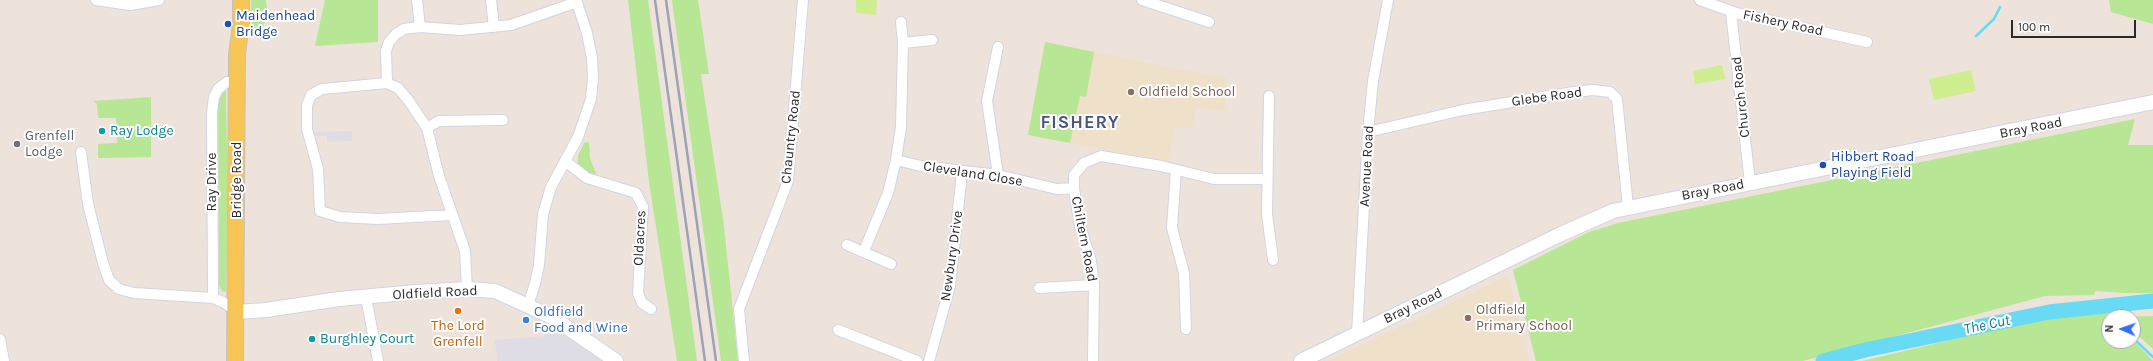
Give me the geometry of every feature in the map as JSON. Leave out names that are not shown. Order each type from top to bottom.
[{"type":"main road","points":[[232,0],[233,33],[237,45]]},
{"type":"main road","name":"Bridge Road","points":[[235,361],[237,312],[237,45],[241,24],[241,0]]},
{"type":"main road","name":"Bray Road","points":[[1301,361],[1606,213],[1628,207],[2153,102]]},
{"type":"main road","name":"Oldfield Road","points":[[237,312],[258,312],[339,299],[467,289],[495,291],[528,305],[557,320],[616,361]]},
{"type":"street","points":[[96,0],[130,5],[159,0]]},
{"type":"street","points":[[417,0],[420,27]]},
{"type":"street","points":[[492,0],[494,27]]},
{"type":"street","name":"Chauntry Road","points":[[744,361],[739,309],[788,181],[803,0]]},
{"type":"street","points":[[1142,0],[1209,22]]},
{"type":"street","name":"Avenue Road","points":[[1357,334],[1368,132],[1373,81],[1388,0]]},
{"type":"street","name":"Fishery Road","points":[[1700,0],[1731,12],[1867,42]]},
{"type":"street","points":[[387,83],[386,51],[389,42],[396,34],[404,29],[420,27],[460,30],[510,25],[577,1],[587,33],[592,58],[593,79],[586,117],[551,187],[543,214],[539,265],[528,305]]},
{"type":"street","name":"Church Road","points":[[1731,12],[1750,183]]},
{"type":"street","points":[[864,251],[888,193],[896,160],[901,127],[903,43],[901,22]]},
{"type":"street","points":[[903,43],[932,40]]},
{"type":"street","points":[[998,47],[987,101],[998,175]]},
{"type":"street","name":"Ray Drive","points":[[213,298],[212,113],[214,96],[218,89],[227,82],[237,82]]},
{"type":"street","points":[[451,215],[378,219],[340,217],[320,211],[318,169],[306,128],[307,105],[311,95],[322,89],[387,83],[398,88],[409,101],[427,128],[451,215],[465,251],[467,289]]},
{"type":"street","name":"Glebe Road","points":[[1368,132],[1463,110],[1574,92],[1593,90],[1610,92],[1617,99],[1628,207]]},
{"type":"street","points":[[1269,96],[1267,214],[1273,260]]},
{"type":"street","points":[[427,128],[439,121],[504,120]]},
{"type":"street","points":[[81,152],[88,204],[103,264],[109,280],[118,289],[134,293],[213,298],[223,302],[237,312]]},
{"type":"street","name":"Chiltern Road","points":[[1093,361],[1094,285],[1091,261],[1080,222],[1074,188],[1074,175],[1084,163],[1101,156],[1176,170],[1214,179],[1267,178]]},
{"type":"street","name":"Cleveland Close","points":[[896,160],[921,166],[998,175],[1057,188],[1074,188]]},
{"type":"street","name":"Oldacres","points":[[565,161],[587,178],[636,193],[643,207],[638,293],[642,303],[651,309]]},
{"type":"street","points":[[1176,170],[1172,228],[1184,273],[1186,328]]},
{"type":"street","name":"Newbury Drive","points":[[929,361],[950,286],[962,172]]},
{"type":"street","points":[[847,245],[864,251],[891,264]]},
{"type":"street","points":[[1039,288],[1094,285]]},
{"type":"street","points":[[366,297],[378,361]]},
{"type":"street","points":[[838,330],[917,361]]},
{"type":"street","points":[[0,339],[4,361]]},
{"type":"shaded area","name":"Oldfield School","points":[[1045,42],[1226,78],[1225,112],[1196,107],[1193,129],[1175,127],[1169,161],[1028,135]]},
{"type":"shaded area","points":[[352,131],[352,141],[327,142],[327,136],[314,136],[313,132]]},
{"type":"shaded area","name":"Oldfield Primary School","points":[[1508,276],[1529,361],[1327,361]]},
{"type":"shaded area","points":[[548,325],[603,361],[497,361],[495,340],[545,336]]},
{"type":"green space","points":[[251,0],[266,0],[268,16],[261,31],[252,30]]},
{"type":"green space","points":[[325,0],[378,0],[378,42],[315,46]]},
{"type":"green space","points":[[628,0],[648,0],[697,361],[677,361],[649,182]]},
{"type":"green space","points":[[672,0],[698,0],[709,74],[701,74],[724,226],[738,361],[721,361]]},
{"type":"green space","points":[[856,0],[877,0],[876,15],[856,13]]},
{"type":"green space","points":[[2109,0],[2153,0],[2153,24],[2111,12]]},
{"type":"green space","points":[[1045,42],[1094,52],[1086,97],[1080,96],[1070,143],[1028,135]]},
{"type":"green space","points":[[1722,65],[1725,79],[1695,84],[1693,71]]},
{"type":"green space","points":[[1971,70],[1976,91],[1934,100],[1929,79]]},
{"type":"green space","points":[[226,86],[228,218],[226,292],[222,291],[219,285],[218,96]]},
{"type":"green space","points":[[151,97],[151,157],[98,158],[98,144],[117,143],[116,118],[98,118],[97,104],[93,101]]},
{"type":"green space","points":[[2135,119],[2128,145],[2153,145],[2153,293],[2095,291],[2094,295],[2045,296],[1803,361],[1536,361],[1513,270],[1589,232],[1618,223]]},
{"type":"green space","points":[[589,142],[590,158],[598,179],[585,172],[578,165],[578,156],[584,143]]},
{"type":"green space","points":[[2098,305],[2102,309],[2101,349],[2141,348],[2153,361],[1862,361]]},
{"type":"green space","points":[[2141,316],[2153,316],[2153,349],[2141,338]]},
{"type":"waterway","points":[[1976,36],[1994,19],[2000,7]]},
{"type":"waterway","name":"The Cut","points":[[1823,361],[1865,350],[2049,312],[2153,301]]},
{"type":"waterway","points":[[2114,305],[2114,309]]},
{"type":"waterway","points":[[2141,346],[2153,357]]},
{"type":"railway","points":[[655,0],[705,361]]},
{"type":"railway","points":[[666,0],[716,361]]},
{"type":"place","name":"Maidenhead Bridge","points":[[228,24]]},
{"type":"place","name":"Oldfield School","points":[[1131,92]]},
{"type":"place","name":"Ray Lodge","points":[[102,131]]},
{"type":"place","name":"Grenfell Lodge","points":[[17,144]]},
{"type":"place","name":"Hibbert Road Playing Field","points":[[1823,165]]},
{"type":"place","name":"The Lord Grenfell","points":[[458,311]]},
{"type":"place","name":"Oldfield Primary School","points":[[1468,318]]},
{"type":"place","name":"Oldfield Food and Wine","points":[[526,320]]},
{"type":"place","name":"Burghley Court","points":[[312,339]]},
{"type":"district","name":"FISHERY","points":[[1080,123]]}]
